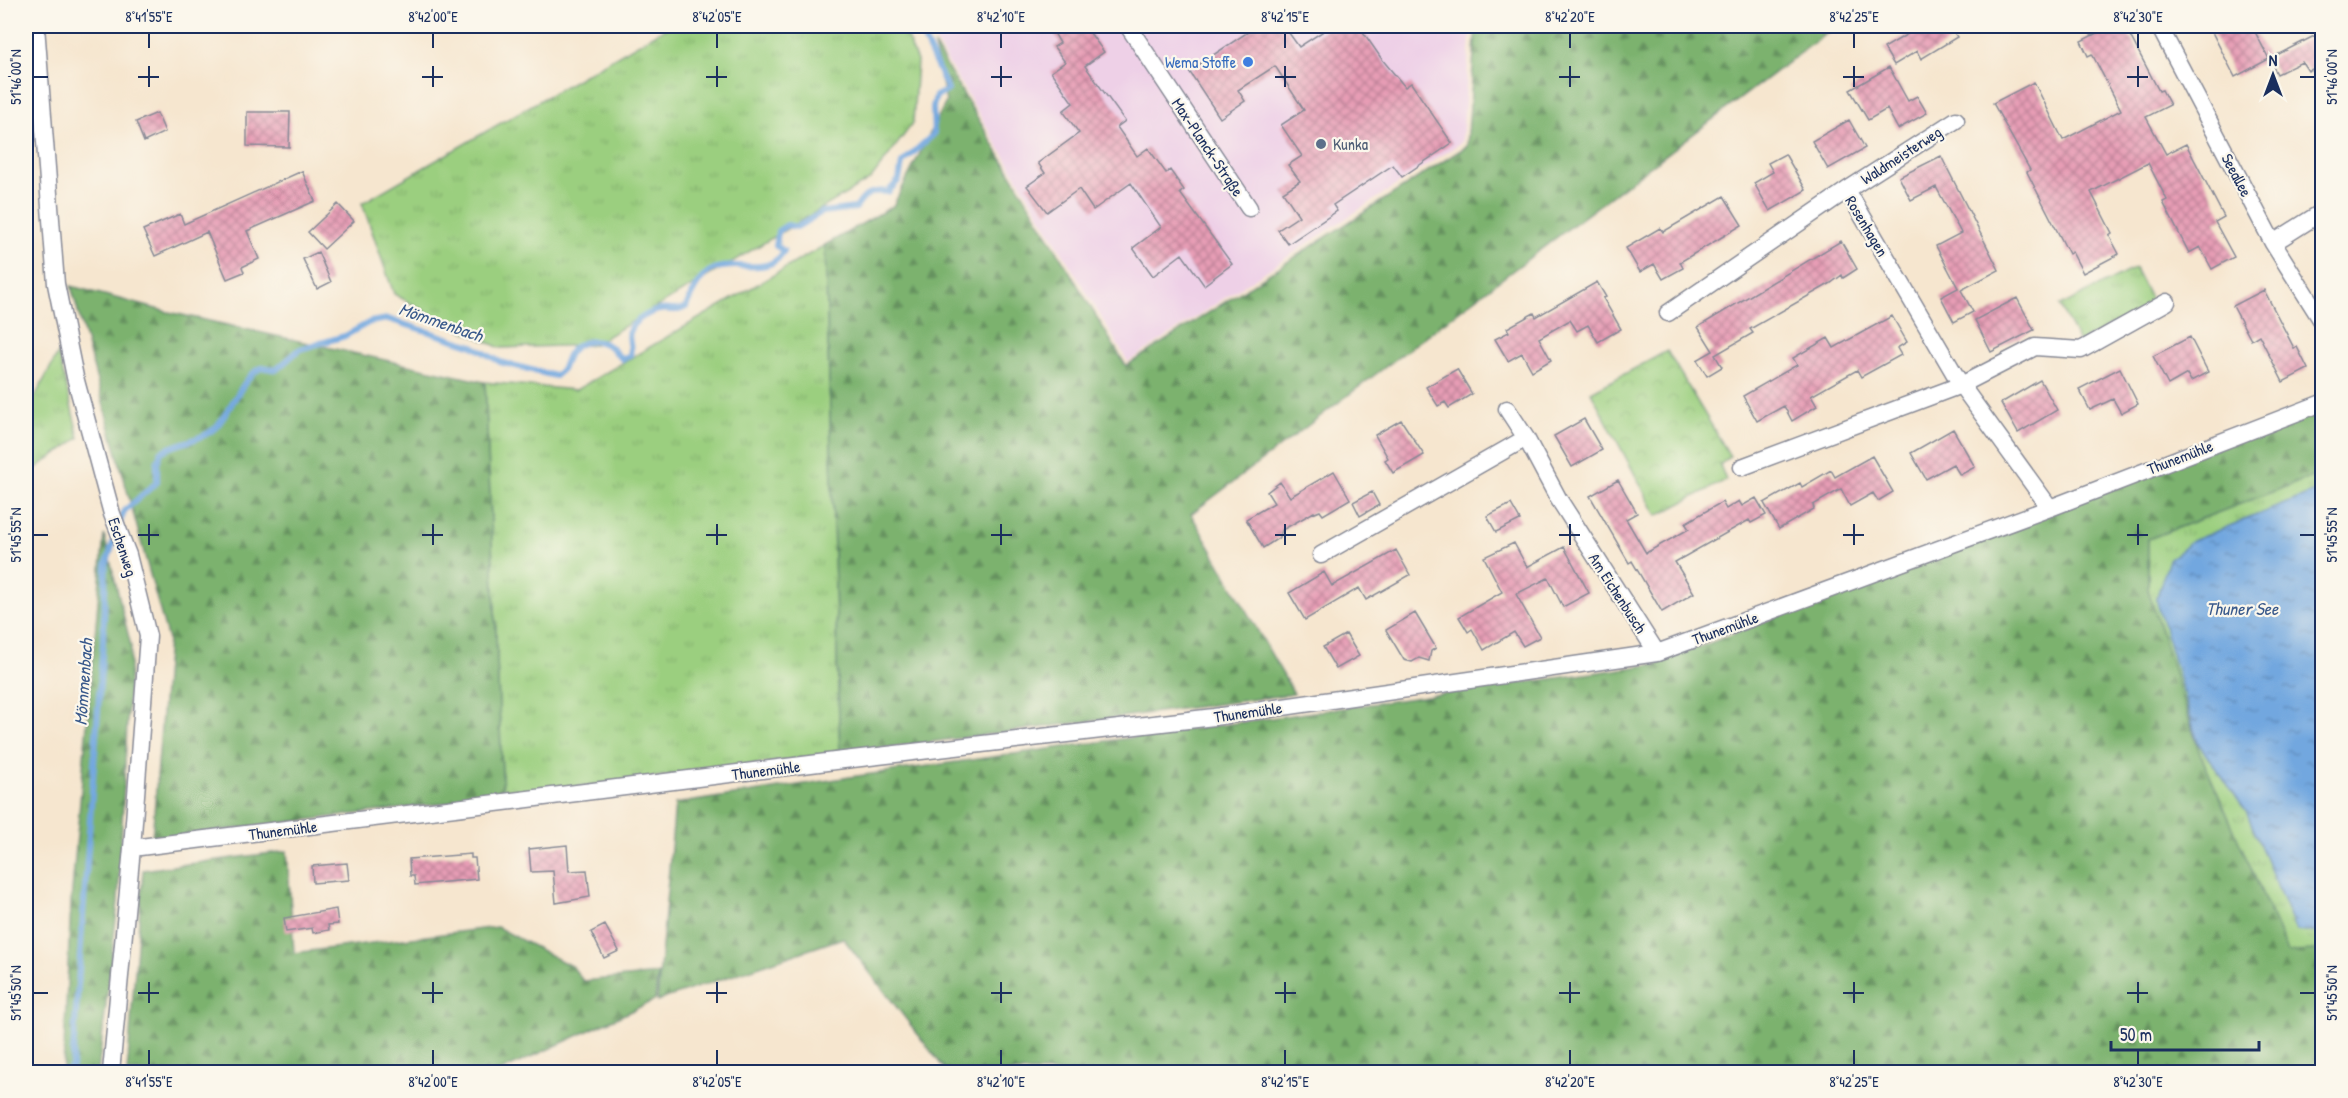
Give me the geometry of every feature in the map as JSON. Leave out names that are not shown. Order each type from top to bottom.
[{"type":"street","name":"Eschenweg","points":[[36,26],[56,284],[75,377],[112,514],[128,555],[148,636],[132,848],[111,1072]]},
{"type":"street","name":"Max-Planck-Straße","points":[[1128,26],[1249,208]]},
{"type":"street","name":"Seeallee","points":[[2159,26],[2272,243],[2322,321]]},
{"type":"street","name":"Waldmeisterweg","points":[[1847,190],[1956,120]]},
{"type":"street","name":"Rosenhagen","points":[[1668,313],[1847,190],[1961,385],[2050,508]]},
{"type":"street","points":[[2272,243],[2322,212]]},
{"type":"street","points":[[1742,467],[1961,385],[2035,347],[2081,350],[2167,302]]},
{"type":"street","name":"Thunemühle","points":[[132,848],[1214,717],[1657,653],[2050,508],[2322,403]]},
{"type":"street","name":"Am Eichenbusch","points":[[1507,409],[1526,438],[1558,498],[1657,653]]},
{"type":"street","points":[[1321,555],[1526,438]]},
{"type":"shaded area","points":[[926,26],[1471,26],[1462,142],[1128,362]]},
{"type":"green space","points":[[669,26],[902,26],[917,61],[913,123],[871,179],[593,345],[500,348],[439,319],[394,294],[362,203]]},
{"type":"green space","points":[[1476,26],[1836,26],[1191,514],[1294,694],[840,754],[825,245],[893,206],[946,102],[934,45],[1126,366],[1467,146]]},
{"type":"green space","points":[[825,245],[840,754],[503,796],[485,382],[576,390]]},
{"type":"green space","points":[[2135,268],[2153,304],[2079,342],[2060,306]]},
{"type":"green space","points":[[71,286],[164,311],[485,382],[503,796],[152,839],[168,640]]},
{"type":"green space","points":[[1667,351],[1730,456],[1720,465],[1726,480],[1657,516],[1591,392]]},
{"type":"green space","points":[[58,353],[79,438],[26,475],[26,414]]},
{"type":"green space","points":[[2322,404],[2322,473],[2148,539],[2148,590],[2199,751],[2288,952],[2322,951],[2322,1072],[947,1072],[843,938],[657,1001],[675,804],[850,777],[1656,664]]},
{"type":"green space","points":[[2322,473],[2322,489],[2192,541],[2198,743],[2246,811],[2296,931],[2322,933],[2322,951],[2288,953],[2199,751],[2148,590],[2148,539]]},
{"type":"green space","points":[[104,535],[131,646],[118,902],[98,1072],[56,1072],[63,1069],[71,902]]},
{"type":"green space","points":[[287,851],[294,953],[497,927],[573,967],[583,981],[658,974],[655,1000],[499,1072],[127,1072],[143,870]]},
{"type":"water","name":"Thuner See","points":[[2322,489],[2322,933],[2296,931],[2246,811],[2198,743],[2156,599],[2169,560],[2192,541]]},
{"type":"building","points":[[1050,26],[1085,26],[1104,52],[1085,66],[1125,121],[1117,127],[1137,156],[1148,148],[1166,173],[1170,170],[1184,190],[1180,193],[1232,264],[1204,285],[1182,254],[1153,276],[1133,248],[1161,227],[1131,183],[1093,210],[1079,189],[1047,212],[1027,186],[1045,173],[1038,163],[1079,133],[1063,111],[1073,103],[1051,72],[1065,62],[1054,47],[1060,43]]},
{"type":"building","points":[[1257,26],[1284,26],[1299,47],[1331,26],[1359,26],[1405,87],[1411,83],[1452,143],[1402,177],[1393,165],[1333,205],[1337,211],[1288,244],[1278,230],[1299,216],[1283,192],[1300,181],[1288,165],[1302,156],[1281,125],[1304,110],[1275,66],[1238,90],[1245,101],[1220,118],[1189,71]]},
{"type":"building","points":[[1921,26],[1950,26],[1957,37],[1921,59],[1917,51],[1894,65],[1884,48]]},
{"type":"building","points":[[2111,26],[2125,26],[2159,91],[2162,90],[2170,105],[2146,117],[2166,154],[2186,144],[2224,217],[2215,222],[2234,257],[2212,269],[2200,247],[2189,253],[2163,202],[2167,200],[2148,163],[2091,192],[2112,233],[2109,235],[2119,254],[2083,273],[2072,252],[2069,254],[2027,172],[2030,170],[1993,103],[2034,82],[2063,140],[2121,110],[2092,54],[2088,56],[2081,41]]},
{"type":"building","points":[[2226,26],[2252,26],[2269,59],[2235,77],[2212,32]]},
{"type":"building","points":[[2322,32],[2322,90],[2312,69],[2308,71],[2302,62],[2277,74],[2269,59]]},
{"type":"building","points":[[1889,67],[1908,101],[1917,96],[1927,113],[1898,129],[1887,109],[1868,120],[1850,90]]},
{"type":"building","points":[[247,112],[290,112],[289,147],[247,146]]},
{"type":"building","points":[[157,113],[165,132],[144,142],[136,122]]},
{"type":"building","points":[[1849,120],[1865,148],[1828,169],[1812,141]]},
{"type":"building","points":[[1785,154],[1806,190],[1770,211],[1754,183],[1773,172],[1768,163]]},
{"type":"building","points":[[1941,156],[1999,270],[1961,290],[1973,312],[1954,322],[1941,297],[1958,288],[1936,246],[1961,233],[1936,187],[1911,200],[1899,177]]},
{"type":"building","points":[[302,171],[315,201],[247,231],[259,259],[242,267],[244,272],[227,279],[207,232],[155,256],[143,230],[180,214],[184,224]]},
{"type":"building","points":[[1724,196],[1742,225],[1680,262],[1683,268],[1663,279],[1654,264],[1640,272],[1626,248],[1660,228],[1663,232]]},
{"type":"building","points":[[338,204],[354,221],[324,249],[308,232]]},
{"type":"building","points":[[1841,241],[1857,269],[1843,278],[1842,275],[1750,329],[1753,333],[1715,355],[1722,367],[1707,376],[1697,360],[1713,351],[1698,327]]},
{"type":"building","points":[[318,252],[331,282],[317,289],[303,259]]},
{"type":"building","points":[[1597,282],[1606,297],[1603,298],[1621,329],[1598,342],[1588,325],[1577,331],[1570,320],[1539,338],[1551,360],[1532,371],[1522,353],[1508,361],[1495,339],[1509,332],[1507,328],[1534,313],[1536,317]]},
{"type":"building","points":[[2264,290],[2294,348],[2297,347],[2308,369],[2283,382],[2259,335],[2251,340],[2233,306]]},
{"type":"building","points":[[2017,298],[2034,330],[1991,352],[1975,320]]},
{"type":"building","points":[[1892,316],[1907,342],[1897,348],[1901,355],[1861,377],[1857,370],[1811,396],[1817,406],[1792,421],[1784,406],[1757,421],[1743,396],[1797,365],[1793,358],[1828,338],[1834,348]]},
{"type":"building","points":[[2190,337],[2208,372],[2191,381],[2187,374],[2168,385],[2153,356]]},
{"type":"building","points":[[2120,368],[2138,404],[2121,413],[2113,399],[2090,410],[2079,389]]},
{"type":"building","points":[[1457,369],[1472,394],[1449,408],[1445,402],[1438,406],[1426,387]]},
{"type":"building","points":[[2040,380],[2057,410],[2018,433],[2001,403]]},
{"type":"building","points":[[1584,419],[1602,450],[1572,467],[1554,436]]},
{"type":"building","points":[[1401,420],[1424,455],[1393,473],[1385,460],[1388,458],[1375,435]]},
{"type":"building","points":[[1953,429],[1975,467],[1960,475],[1953,464],[1926,479],[1911,453]]},
{"type":"building","points":[[1872,456],[1893,492],[1878,501],[1873,493],[1850,506],[1841,489],[1813,505],[1814,509],[1779,529],[1764,503],[1800,483],[1802,487],[1831,470],[1835,477]]},
{"type":"building","points":[[1334,471],[1350,499],[1323,515],[1320,511],[1314,512],[1282,530],[1280,537],[1263,548],[1246,519],[1274,503],[1267,492],[1280,482],[1290,497]]},
{"type":"building","points":[[1618,480],[1637,513],[1626,519],[1646,553],[1689,529],[1685,523],[1722,502],[1726,509],[1739,501],[1742,506],[1756,498],[1766,515],[1751,523],[1749,520],[1675,562],[1694,593],[1662,612],[1632,561],[1629,563],[1590,496]]},
{"type":"building","points":[[1372,492],[1379,505],[1360,516],[1353,502]]},
{"type":"building","points":[[1511,504],[1520,520],[1496,532],[1487,516]]},
{"type":"building","points":[[1514,543],[1527,567],[1564,547],[1589,593],[1563,607],[1548,578],[1516,594],[1540,637],[1523,646],[1514,632],[1484,650],[1472,629],[1468,632],[1459,617],[1502,592],[1484,557]]},
{"type":"building","points":[[1396,550],[1410,575],[1366,600],[1359,588],[1305,620],[1289,593],[1324,572],[1332,586]]},
{"type":"building","points":[[1415,613],[1436,648],[1431,651],[1429,661],[1419,658],[1412,662],[1404,660],[1386,630]]},
{"type":"building","points":[[1346,634],[1359,656],[1336,669],[1323,647]]},
{"type":"building","points":[[567,845],[569,871],[587,870],[590,897],[556,903],[553,871],[531,872],[529,849]]},
{"type":"building","points":[[471,854],[471,858],[475,858],[477,879],[415,885],[414,876],[410,876],[409,859]]},
{"type":"building","points":[[347,863],[349,880],[313,883],[312,866]]},
{"type":"building","points":[[336,909],[338,924],[328,925],[329,930],[313,933],[312,928],[286,932],[284,918]]},
{"type":"building","points":[[605,925],[619,951],[604,958],[591,932]]},
{"type":"waterway","name":"Mömmenbach","points":[[119,525],[124,511],[157,482],[157,463],[161,452],[204,435],[216,427],[243,385],[256,371],[264,368],[276,370],[300,349],[345,336],[370,322],[388,319],[473,346],[500,362],[555,376],[563,367],[570,352],[583,343],[594,341],[604,343],[623,359],[630,355],[629,335],[633,325],[655,311],[679,310],[686,307],[704,275],[723,267],[771,264],[784,251],[776,246],[778,231],[787,225],[797,227],[822,212],[856,208],[866,196],[873,192],[888,192],[899,180],[902,163],[934,134],[933,107],[936,96],[948,90],[918,26]]},
{"type":"waterway","name":"Mömmenbach","points":[[67,1072],[72,1066],[103,642],[106,565],[116,534]]},
{"type":"place","name":"Wema Stoffe","points":[[1248,62]]},
{"type":"place","name":"Kunka","points":[[1321,144]]}]
